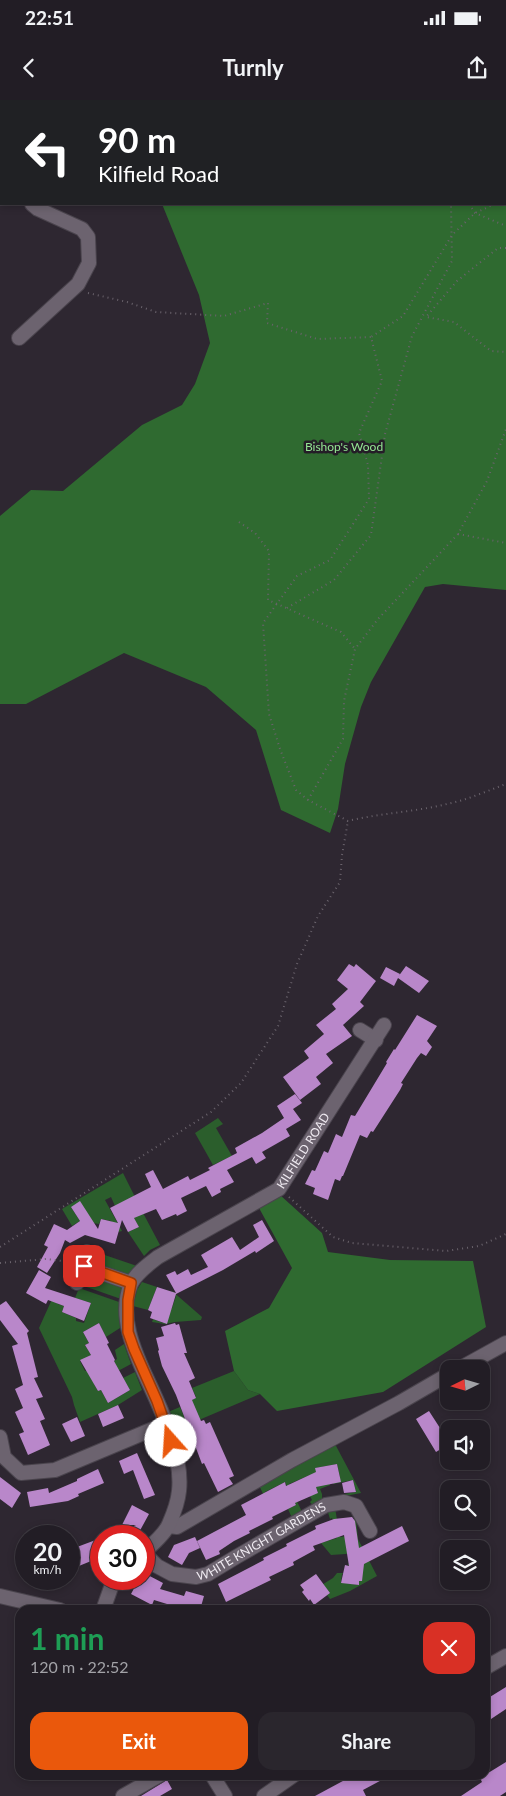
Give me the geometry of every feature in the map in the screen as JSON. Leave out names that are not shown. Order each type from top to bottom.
[{"type":"street","points":[[18,338],[78,284],[89,263],[88,237],[82,229],[33,205]]},
{"type":"street","name":"KILFIELD ROAD","points":[[131,1283],[142,1270],[158,1257],[279,1189],[384,1025]]},
{"type":"street","points":[[360,1030],[376,1040]]},
{"type":"street","points":[[77,1283],[87,1252]]},
{"type":"street","points":[[84,1266],[131,1283],[128,1300],[128,1332],[157,1401],[177,1458],[179,1492],[169,1526],[155,1541]]},
{"type":"street","points":[[475,1360],[506,1343]]},
{"type":"street","points":[[169,1526],[177,1527],[267,1474],[440,1379]]},
{"type":"street","points":[[0,1438],[4,1457],[21,1473],[55,1470],[165,1424]]},
{"type":"street","name":"WHITE KNIGHT GARDENS","points":[[155,1564],[172,1574],[196,1577],[208,1574],[326,1505],[344,1502],[356,1506],[370,1531]]},
{"type":"street","points":[[105,1605],[110,1590]]},
{"type":"street","points":[[0,1596],[39,1605]]},
{"type":"street","points":[[490,1665],[506,1656]]},
{"type":"street","points":[[123,1796],[151,1780]]},
{"type":"street","points":[[215,1780],[225,1796]]},
{"type":"street","points":[[264,1796],[287,1780]]},
{"type":"path","points":[[287,608],[334,580],[371,535],[385,434],[412,336],[452,261],[451,205]]},
{"type":"path","points":[[469,205],[475,213],[506,226]]},
{"type":"path","points":[[70,290],[105,296],[156,312],[224,316],[268,303],[267,323],[317,339],[371,337],[403,316],[452,235],[475,213],[493,205]]},
{"type":"path","points":[[506,248],[498,248],[457,281],[426,317],[454,322],[492,351],[506,352]]},
{"type":"path","points":[[371,337],[382,381],[359,432],[368,465],[369,499],[330,560],[297,576],[263,623],[269,714],[296,790],[308,800],[348,821],[374,815],[449,804],[506,784]]},
{"type":"path","points":[[308,800],[343,739],[344,701],[355,649],[378,619],[458,534],[487,481],[506,429]]},
{"type":"path","points":[[239,522],[255,533],[269,551],[268,600],[341,632],[355,649]]},
{"type":"path","points":[[458,534],[506,543]]},
{"type":"path","points":[[0,1248],[211,1112],[241,1083],[278,1026],[297,964],[318,916],[340,882],[348,821]]},
{"type":"path","points":[[279,1189],[333,1237],[352,1243],[446,1251],[478,1246],[506,1234]]},
{"type":"path","points":[[0,1263],[46,1259],[84,1266]]},
{"type":"green space","name":"Bishop's Wood","points":[[162,205],[506,205],[506,590],[443,584],[425,587],[371,682],[361,707],[345,764],[338,809],[330,833],[281,810],[256,730],[206,687],[124,653],[26,704],[0,704],[0,516],[31,490],[63,491],[142,425],[182,405],[195,384],[210,343],[199,295]]},
{"type":"green space","points":[[218,1118],[223,1124],[216,1128],[232,1156],[213,1165],[195,1133]]},
{"type":"green space","points":[[123,1173],[135,1197],[115,1206],[111,1197],[105,1200],[122,1231],[118,1232],[111,1221],[101,1219],[99,1224],[93,1223],[71,1207],[80,1221],[72,1226],[62,1209]]},
{"type":"green space","points":[[280,1195],[322,1233],[328,1252],[390,1260],[473,1261],[486,1327],[383,1392],[277,1411],[260,1394],[248,1390],[234,1371],[225,1331],[269,1308],[292,1268],[259,1208]]},
{"type":"green space","points":[[142,1211],[160,1245],[150,1250],[144,1256],[128,1232],[139,1227],[134,1219],[135,1214]]},
{"type":"green space","points":[[93,1251],[137,1266],[127,1277],[90,1263]]},
{"type":"green space","points":[[84,1272],[124,1287],[121,1299],[81,1285]]},
{"type":"green space","points":[[142,1282],[157,1287],[148,1310],[133,1306],[137,1290]]},
{"type":"green space","points":[[79,1288],[119,1302],[120,1328],[106,1337],[99,1323],[83,1332],[89,1343],[85,1345],[91,1355],[80,1361],[85,1371],[91,1368],[103,1379],[94,1384],[98,1391],[101,1390],[108,1403],[130,1390],[123,1378],[135,1372],[142,1390],[118,1405],[80,1422],[72,1397],[39,1328],[53,1297],[58,1304],[64,1306],[62,1312],[76,1318],[76,1321],[84,1323],[91,1303],[75,1298]]},
{"type":"green space","points":[[171,1290],[202,1317],[201,1320],[165,1324],[152,1322],[153,1319],[163,1323],[172,1308],[176,1296]]},
{"type":"green space","points":[[124,1344],[131,1364],[118,1371],[114,1361],[117,1359],[115,1350]]},
{"type":"green space","points":[[234,1371],[248,1390],[260,1394],[173,1431],[168,1412],[180,1407],[187,1424],[192,1400],[196,1397],[192,1388]]},
{"type":"green space","points":[[335,1444],[361,1493],[345,1496],[344,1494],[356,1492],[353,1480],[333,1484],[333,1479],[340,1477],[337,1464],[316,1468],[330,1480],[330,1485],[320,1489],[322,1501],[313,1506],[310,1502],[312,1500],[310,1496],[318,1492],[310,1475],[289,1484],[302,1512],[292,1518],[288,1509],[296,1505],[285,1482],[265,1492],[273,1510],[271,1511],[258,1483]]},
{"type":"green space","points":[[335,1508],[340,1537],[356,1535],[354,1519],[356,1519],[358,1539],[377,1576],[350,1591],[330,1599],[327,1595],[330,1593],[320,1586],[333,1578],[337,1573],[344,1573],[342,1574],[341,1582],[358,1585],[360,1567],[349,1566],[348,1564],[361,1562],[360,1553],[331,1555],[321,1543],[337,1538],[331,1521],[333,1520],[332,1518],[330,1519],[327,1509]]},
{"type":"building","points":[[349,964],[354,967],[356,964],[376,981],[360,1002],[364,1006],[343,1025],[352,1036],[326,1054],[333,1063],[316,1077],[321,1084],[300,1100],[283,1077],[309,1058],[304,1051],[324,1034],[316,1025],[336,1009],[332,1004],[348,989],[337,980]]},
{"type":"building","points":[[406,966],[429,981],[419,993],[398,978],[394,986],[380,978],[386,967],[400,974],[398,977]]},
{"type":"building","points":[[417,1015],[437,1026],[427,1041],[432,1047],[426,1056],[421,1053],[417,1058],[401,1083],[403,1084],[400,1090],[373,1132],[371,1131],[367,1138],[360,1135],[343,1176],[340,1181],[335,1179],[328,1200],[313,1194],[315,1188],[305,1184],[312,1170],[315,1171],[324,1151],[328,1153],[336,1134],[342,1137],[351,1115],[355,1116],[386,1062]]},
{"type":"building","points":[[295,1094],[302,1103],[293,1109],[301,1120],[286,1129],[290,1136],[262,1152],[266,1158],[256,1164],[252,1157],[227,1170],[234,1182],[220,1189],[221,1192],[212,1197],[206,1186],[181,1198],[187,1211],[162,1220],[156,1209],[134,1218],[139,1227],[128,1232],[122,1220],[115,1244],[85,1235],[70,1243],[65,1240],[60,1253],[47,1273],[37,1267],[48,1247],[44,1245],[54,1224],[67,1230],[80,1221],[71,1207],[80,1201],[98,1229],[101,1219],[118,1223],[110,1208],[151,1187],[145,1174],[153,1170],[163,1189],[188,1176],[190,1180],[210,1170],[208,1168],[237,1153],[235,1148],[284,1118],[277,1106]]},
{"type":"building","points":[[262,1220],[274,1241],[256,1253],[255,1251],[176,1294],[167,1324],[150,1318],[152,1312],[148,1310],[157,1287],[176,1293],[166,1275],[175,1271],[177,1275],[188,1269],[191,1275],[208,1267],[201,1255],[232,1237],[240,1250],[259,1237],[253,1225]]},
{"type":"building","points":[[39,1270],[51,1277],[45,1288],[91,1303],[84,1321],[62,1312],[64,1306],[48,1300],[46,1304],[26,1293]]},
{"type":"building","points":[[6,1301],[29,1331],[27,1333],[38,1377],[34,1378],[43,1397],[36,1399],[45,1419],[40,1421],[50,1445],[28,1455],[19,1434],[24,1432],[15,1412],[23,1408],[15,1389],[23,1385],[12,1346],[18,1344],[0,1320],[0,1305]]},
{"type":"building","points":[[99,1323],[109,1343],[107,1344],[114,1361],[130,1390],[108,1403],[101,1390],[98,1391],[80,1360],[91,1355],[85,1345],[89,1343],[83,1332]]},
{"type":"building","points":[[175,1323],[176,1325],[179,1324],[187,1353],[184,1353],[195,1378],[189,1381],[196,1398],[192,1400],[201,1421],[204,1420],[206,1424],[210,1422],[234,1476],[229,1478],[233,1484],[218,1492],[204,1463],[202,1464],[176,1395],[162,1366],[158,1351],[156,1338],[164,1336],[161,1327]]},
{"type":"building","points":[[118,1405],[124,1418],[103,1427],[98,1414]]},
{"type":"building","points":[[429,1411],[440,1428],[440,1450],[436,1452],[416,1419]]},
{"type":"building","points":[[77,1417],[85,1436],[71,1442],[62,1424]]},
{"type":"building","points":[[137,1453],[155,1495],[144,1499],[133,1470],[124,1474],[119,1461]]},
{"type":"building","points":[[337,1464],[341,1482],[316,1487],[318,1493],[295,1503],[296,1505],[272,1517],[273,1519],[249,1531],[250,1533],[219,1551],[220,1554],[206,1560],[197,1541],[246,1515],[241,1505],[285,1482],[286,1486],[316,1472],[315,1468]]},
{"type":"building","points":[[98,1469],[104,1483],[78,1494],[79,1496],[68,1501],[30,1507],[27,1492],[48,1488],[49,1493],[77,1481],[77,1479]]},
{"type":"building","points":[[0,1477],[21,1493],[12,1508],[0,1499]]},
{"type":"building","points":[[353,1480],[356,1492],[344,1493],[342,1483]]},
{"type":"building","points":[[132,1505],[149,1514],[143,1525],[122,1525]]},
{"type":"building","points":[[352,1517],[355,1521],[359,1548],[402,1526],[409,1541],[364,1564],[362,1581],[359,1581],[359,1585],[341,1583],[345,1565],[349,1566],[344,1535],[313,1546],[315,1550],[293,1562],[294,1565],[269,1577],[271,1580],[226,1602],[218,1584],[264,1560],[263,1558],[287,1546],[286,1544],[316,1529],[315,1526],[334,1519]]},
{"type":"building","points":[[195,1537],[200,1548],[189,1553],[182,1565],[168,1557],[174,1545]]},
{"type":"building","points":[[90,1542],[90,1561],[80,1566],[80,1546]]},
{"type":"building","points":[[316,1574],[330,1593],[314,1605],[302,1592],[304,1590],[300,1585]]},
{"type":"building","points":[[155,1579],[163,1583],[160,1589],[184,1596],[186,1591],[204,1596],[201,1605],[170,1605],[154,1600],[152,1605],[131,1594],[133,1590],[155,1590]]},
{"type":"building","points":[[506,1687],[506,1709],[490,1720],[490,1697]]},
{"type":"building","points":[[506,1762],[506,1792],[500,1796],[461,1796],[482,1782],[481,1780],[490,1780],[490,1772]]},
{"type":"building","points":[[167,1780],[172,1789],[160,1796],[141,1796]]},
{"type":"building","points":[[345,1780],[382,1780],[363,1790],[366,1796],[315,1796]]},
{"type":"route","points":[[84,1266],[131,1283],[127,1316],[128,1332],[157,1401],[171,1441]]}]
